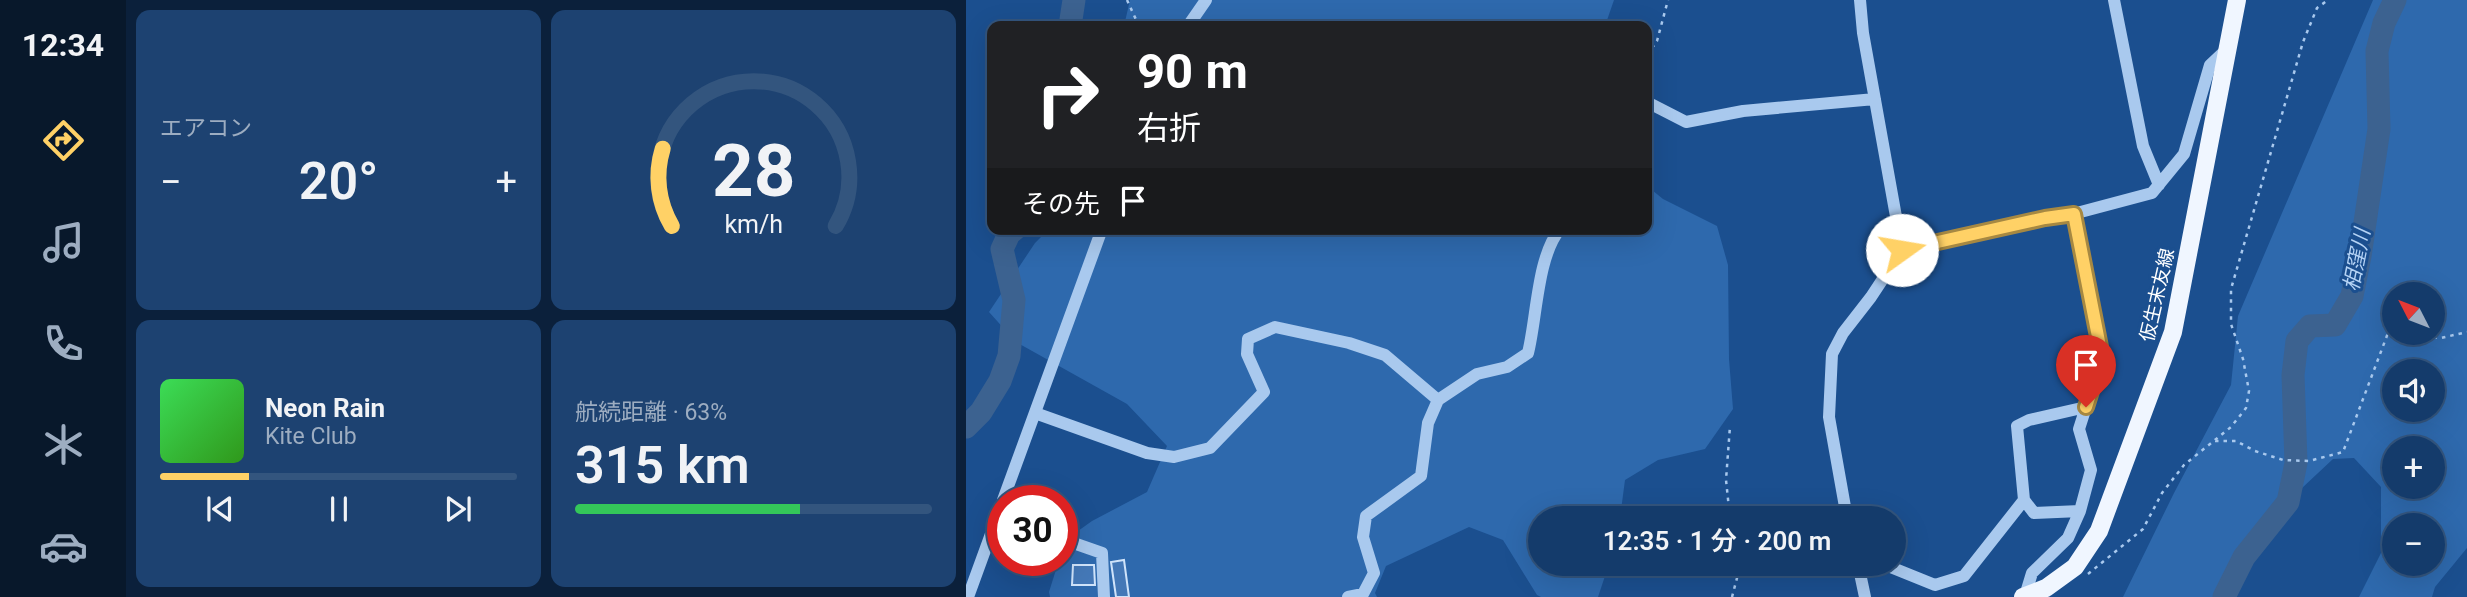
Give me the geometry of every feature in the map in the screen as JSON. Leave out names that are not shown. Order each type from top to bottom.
[{"type":"main road","name":"仮生末友線","points":[[2024,597],[2046,588],[2075,567],[2099,531],[2173,332],[2237,0]]},
{"type":"street","points":[[1191,21],[1206,0]]},
{"type":"street","points":[[1845,506],[1829,417],[1832,354],[1843,333],[1902,250],[1863,33],[1860,0]]},
{"type":"street","points":[[2114,0],[2143,146],[2159,185]]},
{"type":"street","points":[[1902,250],[2074,214],[2152,193],[2184,154],[2210,65],[2229,47]]},
{"type":"street","points":[[1652,105],[1686,122],[1743,111],[1875,99]]},
{"type":"street","points":[[2024,597],[2032,573],[2068,538],[2080,512],[2091,470],[2079,429],[2102,357],[2074,214]]},
{"type":"street","points":[[1009,485],[1100,235]]},
{"type":"street","points":[[1348,597],[1363,594],[1374,573],[1363,537],[1366,516],[1421,477],[1428,423],[1438,400],[1477,374],[1507,367],[1528,353],[1543,268],[1557,235]]},
{"type":"street","points":[[1035,413],[1147,453],[1174,457],[1210,448],[1264,392],[1247,354],[1248,339],[1275,327],[1349,343],[1385,355],[1438,400]]},
{"type":"street","points":[[2080,512],[2034,513],[2024,500],[2017,426],[2029,419],[2086,407]]},
{"type":"street","points":[[1906,573],[1935,585],[1964,576],[2024,500]]},
{"type":"street","points":[[1078,545],[1102,553],[1104,597]]},
{"type":"street","points":[[968,597],[987,550]]},
{"type":"street","points":[[1861,576],[1865,597]]},
{"type":"path","points":[[1127,0],[1137,21]]},
{"type":"path","points":[[1652,48],[1657,41],[1668,0]]},
{"type":"path","points":[[2084,577],[2143,529],[2162,493],[2184,465],[2231,427],[2246,408],[2249,391],[2243,359],[2231,324],[2231,289],[2303,41],[2317,8],[2328,0]]},
{"type":"path","points":[[2213,440],[2236,442],[2255,452],[2283,460],[2309,461],[2343,452],[2388,333],[2441,338],[2467,332]]},
{"type":"path","points":[[1729,506],[1726,480],[1730,426]]},
{"type":"path","points":[[1732,597],[1737,576]]},
{"type":"shaded area","points":[[1130,0],[1614,0],[1607,21],[1125,21]]},
{"type":"shaded area","points":[[2373,0],[2467,0],[2467,548],[2445,575],[2445,513],[2382,513],[2382,576],[2444,576],[2435,587],[2432,597],[2359,597],[2381,553],[2381,487],[2354,458],[2333,459],[2269,519],[2247,551],[2232,597],[2123,597],[2231,385],[2238,316]]},
{"type":"shaded area","points":[[1652,190],[1663,199],[1717,226],[1728,265],[1729,359],[1733,409],[1705,449],[1658,460],[1625,480],[1622,506],[1528,506],[1528,576],[1605,576],[1598,597],[1537,595],[1503,540],[1469,527],[1386,566],[1375,593],[1377,597],[1050,597],[1054,576],[1078,576],[1078,531],[1147,492],[1167,446],[1127,404],[1016,342],[989,312],[1043,235],[1652,235]]},
{"type":"building","points":[[1124,560],[1129,597],[1116,597],[1111,562]]},
{"type":"building","points":[[1078,565],[1094,565],[1095,585],[1072,585],[1072,576],[1078,576]]},
{"type":"waterway","points":[[1071,21],[1074,0]]},
{"type":"waterway","name":"相窪川","points":[[2224,597],[2244,557],[2288,502],[2296,463],[2293,375],[2297,341],[2310,326],[2335,325],[2352,296],[2379,129],[2377,51],[2384,23],[2395,0]]},
{"type":"waterway","points":[[966,427],[981,412],[1000,381],[1009,356],[1014,300],[1002,249],[1009,235]]},
{"type":"route","points":[[1902,250],[2074,214],[2102,357],[2086,407]]}]
